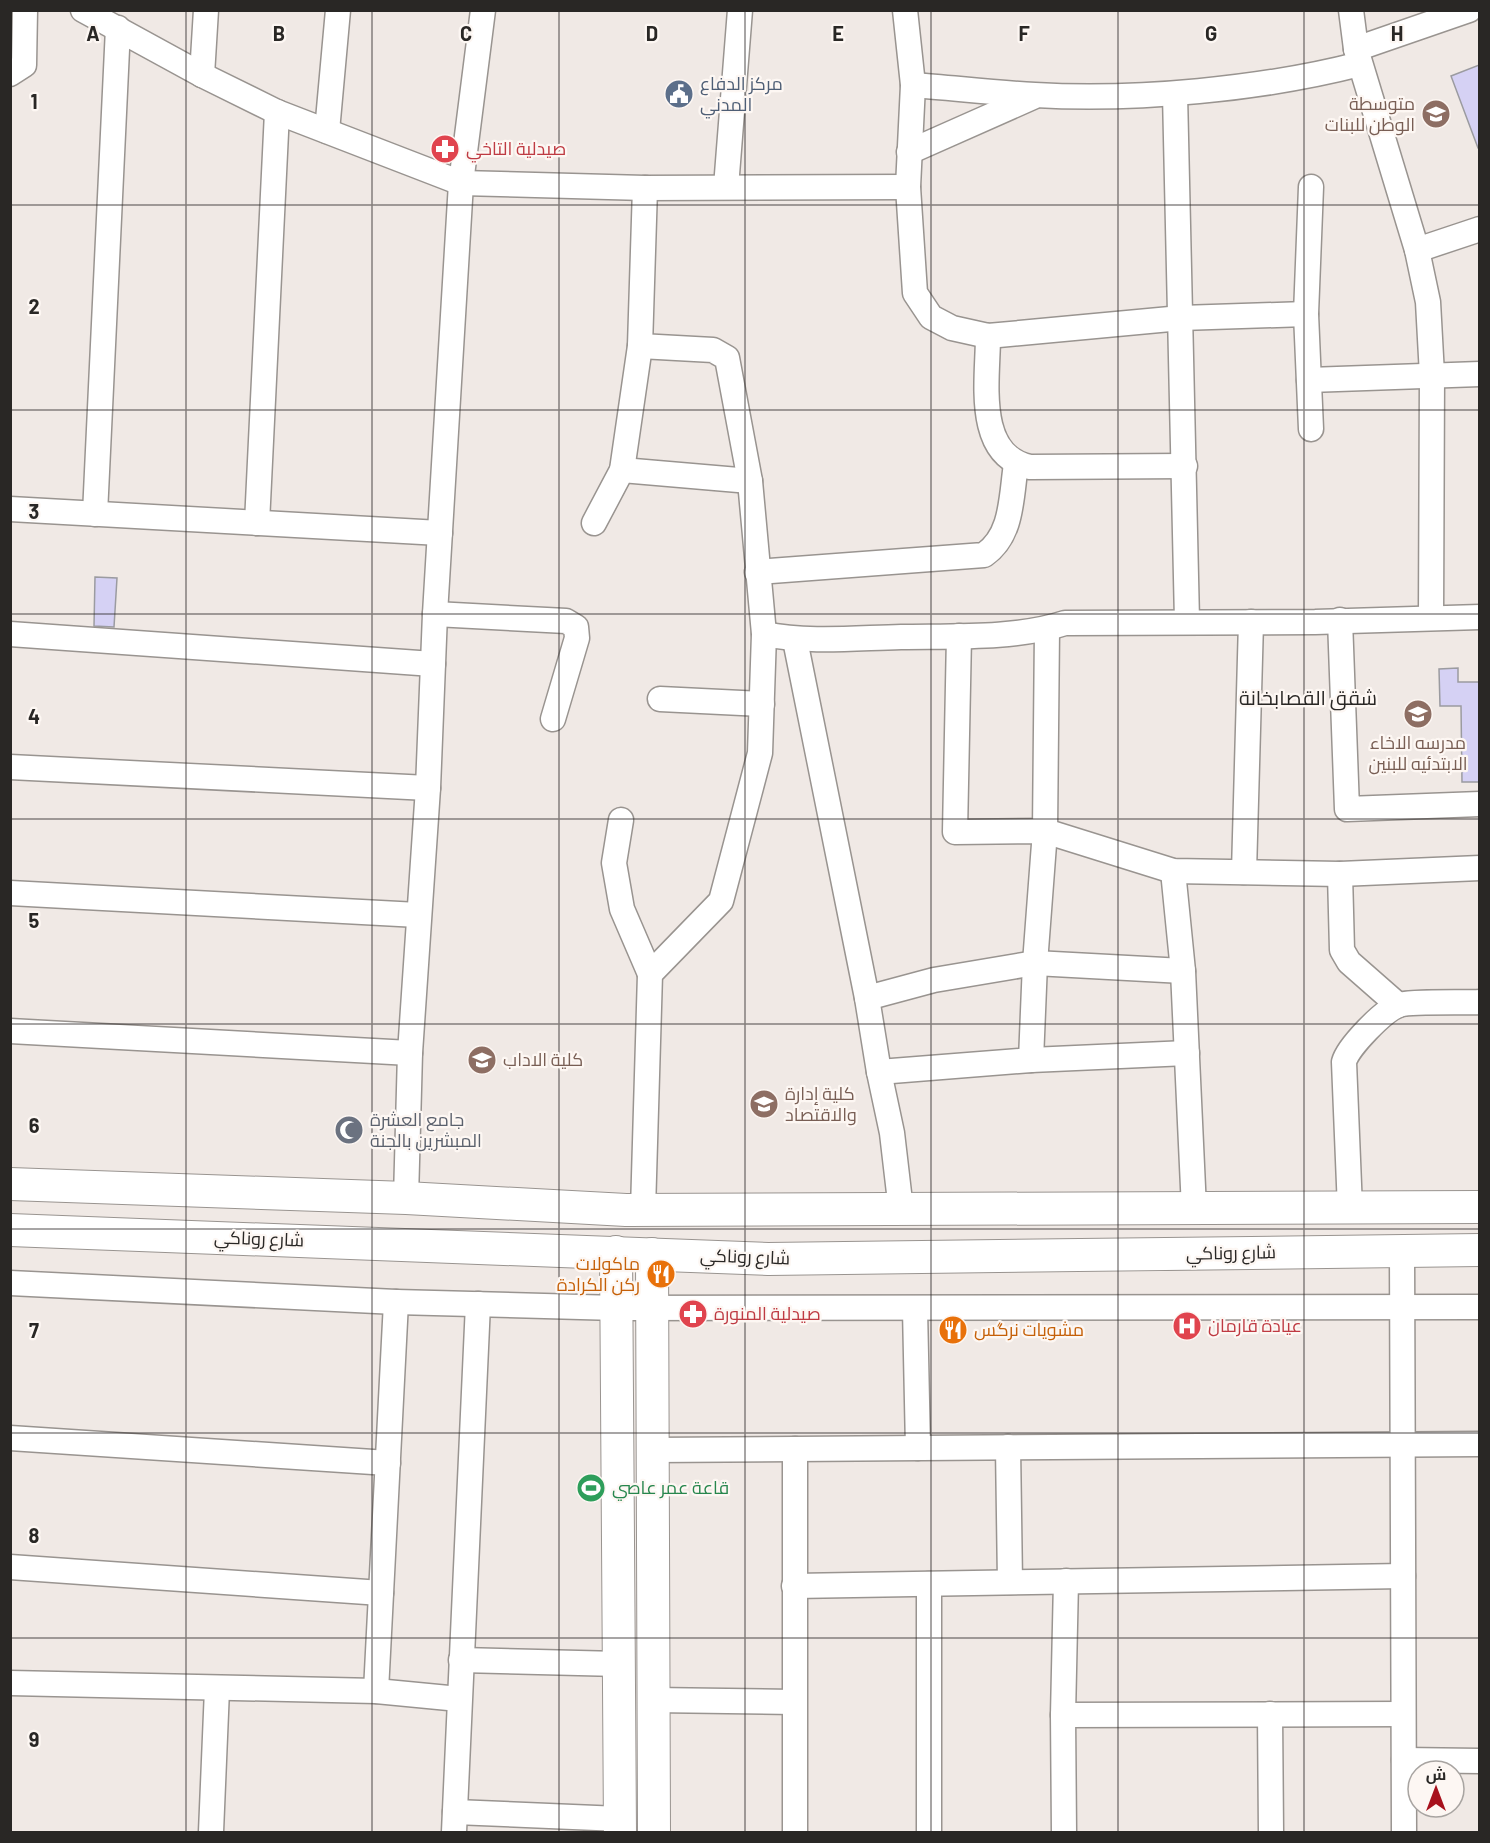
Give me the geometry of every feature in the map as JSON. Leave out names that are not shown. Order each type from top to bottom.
[{"type":"main road","points":[[10,1184],[406,1198],[643,1210],[1479,1207]]},
{"type":"main road","points":[[231,1192],[231,1238]]},
{"type":"main road","name":"شارع روناكي","points":[[10,1230],[768,1258],[1479,1250]]},
{"type":"main road","points":[[616,1252],[620,1826]]},
{"type":"main road","points":[[652,1254],[654,1833]]},
{"type":"street","points":[[10,74],[24,65],[26,10]]},
{"type":"street","points":[[83,10],[202,75],[277,112],[461,183],[645,188],[908,187]]},
{"type":"street","points":[[202,75],[206,10]]},
{"type":"street","points":[[327,131],[338,10]]},
{"type":"street","points":[[406,1198],[410,1053],[428,788],[435,614],[461,183],[483,10]]},
{"type":"street","points":[[726,187],[740,10]]},
{"type":"street","points":[[905,10],[913,85],[908,187],[915,293],[931,317],[952,328],[988,336],[1181,318],[1306,314]]},
{"type":"street","points":[[1351,10],[1358,56],[1416,250],[1428,302],[1432,375],[1431,617]]},
{"type":"street","points":[[913,85],[1037,96],[1174,94],[1327,73],[1358,56],[1469,10]]},
{"type":"street","points":[[95,514],[118,28]]},
{"type":"street","points":[[1174,94],[1185,466],[1187,621]]},
{"type":"street","points":[[909,152],[1037,96]]},
{"type":"street","points":[[257,522],[277,112]]},
{"type":"street","points":[[1311,187],[1306,314],[1311,429]]},
{"type":"street","points":[[594,523],[622,470],[640,346],[645,188]]},
{"type":"street","points":[[1416,250],[1479,229]]},
{"type":"street","points":[[988,336],[988,415],[1000,451],[1016,464],[1030,467],[1185,466]]},
{"type":"street","points":[[640,346],[713,350],[727,358],[750,480],[764,634],[760,753],[721,900],[650,974]]},
{"type":"street","points":[[1309,380],[1479,374]]},
{"type":"street","points":[[757,572],[984,555],[997,546],[1006,530],[1016,464]]},
{"type":"street","points":[[622,470],[750,480]]},
{"type":"street","points":[[10,509],[440,533]]},
{"type":"street","points":[[435,614],[566,621],[576,627],[577,638],[553,719]]},
{"type":"street","points":[[764,634],[795,640],[959,636],[1047,629],[1065,623],[1479,617]]},
{"type":"street","points":[[1340,620],[1347,809],[1479,804]]},
{"type":"street","points":[[1244,872],[1251,622]]},
{"type":"street","points":[[1031,1060],[1035,963],[1045,831],[1047,629]]},
{"type":"street","points":[[10,634],[433,664]]},
{"type":"street","points":[[959,636],[955,832],[1045,831],[1173,871],[1340,874],[1479,868]]},
{"type":"street","points":[[795,640],[892,1132],[901,1210]]},
{"type":"street","points":[[660,699],[762,704]]},
{"type":"street","points":[[10,767],[428,788]]},
{"type":"street","points":[[621,820],[614,863],[622,909],[650,974],[643,1210]]},
{"type":"street","points":[[1173,871],[1183,971],[1194,1209]]},
{"type":"street","points":[[1340,874],[1342,950],[1349,962],[1398,1005]]},
{"type":"street","points":[[10,893],[418,915]]},
{"type":"street","points":[[867,998],[933,980],[1035,963],[1183,971]]},
{"type":"street","points":[[1350,1209],[1344,1062],[1347,1052],[1355,1041],[1398,1005],[1479,1002]]},
{"type":"street","points":[[10,1031],[410,1053]]},
{"type":"street","points":[[879,1072],[1031,1060],[1187,1053]]},
{"type":"street","points":[[1402,1251],[1404,1833]]},
{"type":"street","points":[[10,1283],[396,1302],[617,1308],[1479,1307]]},
{"type":"street","points":[[376,1691],[396,1302]]},
{"type":"street","points":[[478,1304],[455,1822],[620,1826]]},
{"type":"street","points":[[915,1309],[918,1448]]},
{"type":"street","points":[[10,1438],[388,1463]]},
{"type":"street","points":[[653,1450],[1479,1444]]},
{"type":"street","points":[[1008,1447],[1010,1582]]},
{"type":"street","points":[[795,1449],[795,1833]]},
{"type":"street","points":[[10,1567],[381,1593]]},
{"type":"street","points":[[794,1586],[1403,1576]]},
{"type":"street","points":[[1064,1833],[1063,1715],[1066,1581]]},
{"type":"street","points":[[928,1584],[928,1833]]},
{"type":"street","points":[[461,1660],[619,1664]]},
{"type":"street","points":[[10,1683],[376,1691],[459,1699]]},
{"type":"street","points":[[211,1833],[217,1689]]},
{"type":"street","points":[[653,1700],[794,1702]]},
{"type":"street","points":[[1270,1714],[1271,1833]]},
{"type":"street","points":[[1063,1715],[1403,1714]]},
{"type":"street","points":[[1404,1760],[1479,1761]]},
{"type":"building","points":[[1479,65],[1479,148],[1478,148],[1451,76]]},
{"type":"building","points":[[95,577],[117,578],[114,627],[94,626]]},
{"type":"building","points":[[1458,668],[1458,682],[1479,682],[1479,782],[1462,782],[1461,706],[1440,706],[1439,669]]},
{"type":"place","name":"مركز الدفاع المدني","points":[[679,94]]},
{"type":"place","name":"متوسطة الوطن للبنات","points":[[1436,114]]},
{"type":"place","name":"صيدلية التاخي","points":[[445,149]]},
{"type":"place","name":"مدرسه الاخاء الابتدئيه للبنين","points":[[1418,714]]},
{"type":"place","name":"كلية الاداب","points":[[482,1060]]},
{"type":"place","name":"كلية إدارة والاقتصاد","points":[[764,1104]]},
{"type":"place","name":"جامع العشرة المبشرين بالجنة","points":[[349,1130]]},
{"type":"place","name":"ماكولات ركن الكرادة","points":[[661,1274]]},
{"type":"place","name":"صيدلية المنورة","points":[[693,1314]]},
{"type":"place","name":"عيادة قارمان","points":[[1187,1326]]},
{"type":"place","name":"مشويات نرگس","points":[[953,1330]]},
{"type":"place","name":"قاعة عمر عاصي","points":[[591,1488]]},
{"type":"district","name":"شقق القصابخانة","points":[[1308,698]]}]
